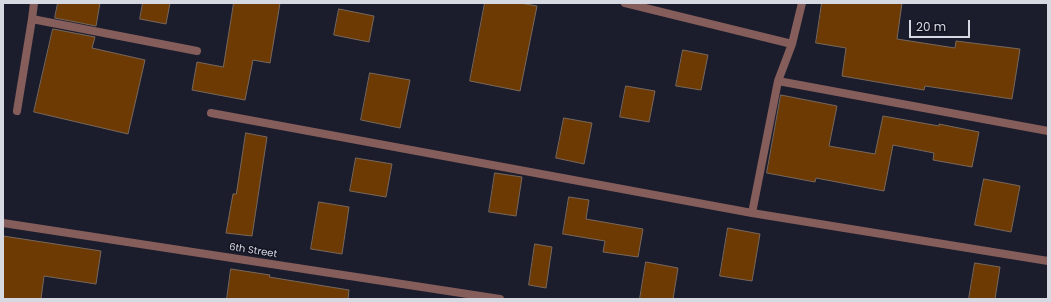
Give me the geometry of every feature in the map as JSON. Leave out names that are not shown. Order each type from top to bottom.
[{"type":"street","points":[[17,111],[34,3]]},
{"type":"street","points":[[625,3],[792,44]]},
{"type":"street","points":[[752,213],[778,81],[792,44],[802,3]]},
{"type":"street","points":[[32,19],[197,51]]},
{"type":"street","points":[[778,81],[1048,131]]},
{"type":"street","points":[[211,113],[752,213],[1048,261]]},
{"type":"street","name":"6th Street","points":[[3,223],[500,299]]},
{"type":"building","points":[[58,3],[100,3],[96,26],[55,18]]},
{"type":"building","points":[[143,3],[170,3],[166,24],[140,19]]},
{"type":"building","points":[[234,3],[280,3],[270,63],[253,60],[245,100],[192,90],[197,62],[223,67]]},
{"type":"building","points":[[485,3],[520,3],[537,6],[520,91],[470,81]]},
{"type":"building","points":[[822,3],[902,3],[897,39],[955,48],[956,41],[1020,49],[1012,99],[925,86],[924,90],[842,76],[846,48],[816,43]]},
{"type":"building","points":[[339,9],[374,16],[369,42],[334,35]]},
{"type":"building","points":[[53,29],[95,37],[92,48],[145,60],[128,134],[34,112]]},
{"type":"building","points":[[683,50],[708,55],[701,90],[676,86]]},
{"type":"building","points":[[370,73],[410,80],[400,128],[361,120]]},
{"type":"building","points":[[626,86],[655,91],[649,122],[620,117]]},
{"type":"building","points":[[781,95],[837,106],[829,146],[875,154],[883,116],[939,126],[939,124],[979,132],[972,167],[933,160],[934,153],[893,145],[884,191],[816,178],[815,182],[767,173]]},
{"type":"building","points":[[564,118],[592,123],[584,164],[556,158]]},
{"type":"building","points":[[246,133],[267,137],[252,236],[226,233],[233,194],[236,194]]},
{"type":"building","points":[[356,158],[392,164],[386,197],[350,191]]},
{"type":"building","points":[[495,173],[522,177],[516,216],[489,212]]},
{"type":"building","points":[[984,179],[1020,186],[1011,232],[975,225]]},
{"type":"building","points":[[569,197],[589,200],[586,219],[643,229],[638,257],[603,252],[605,241],[563,234]]},
{"type":"building","points":[[319,202],[349,207],[342,254],[311,249]]},
{"type":"building","points":[[728,228],[760,234],[752,281],[720,276]]},
{"type":"building","points":[[3,236],[101,251],[96,284],[44,276],[41,299],[3,299]]},
{"type":"building","points":[[535,244],[552,247],[546,288],[529,285]]},
{"type":"building","points":[[646,262],[678,268],[673,299],[640,299]]},
{"type":"building","points":[[975,263],[1000,267],[995,299],[969,299]]},
{"type":"building","points":[[231,269],[270,275],[269,277],[349,290],[348,299],[227,299]]}]
